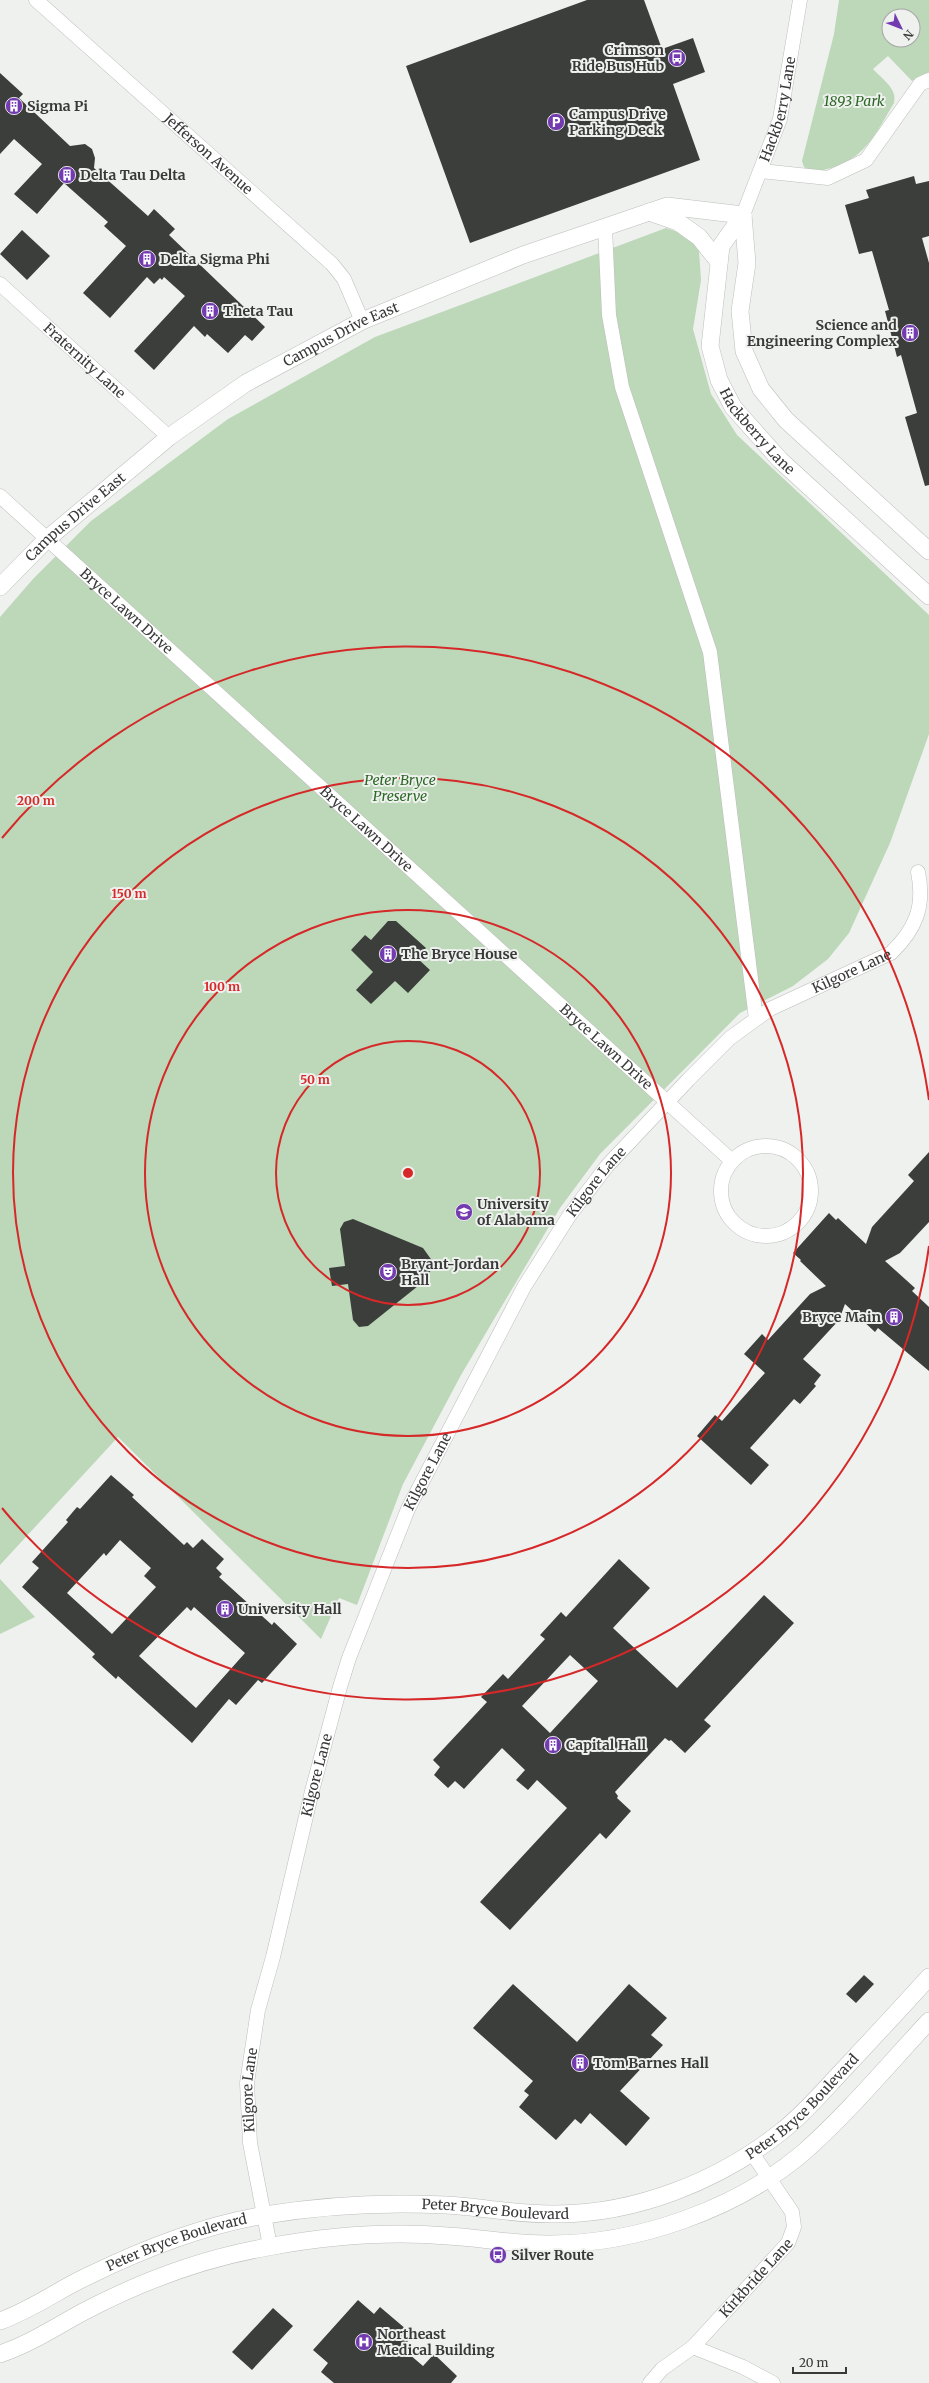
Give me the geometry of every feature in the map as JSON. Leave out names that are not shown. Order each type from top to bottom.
[{"type":"street","name":"Jefferson Avenue","points":[[36,0],[332,264],[344,279],[362,321]]},
{"type":"street","name":"Hackberry Lane","points":[[800,0],[780,119],[743,215],[721,246],[710,346],[719,380],[733,406],[780,460],[929,596]]},
{"type":"street","points":[[760,171],[828,178],[866,160],[920,84],[929,80]]},
{"type":"street","name":"Campus Drive East","points":[[0,587],[47,539],[169,437],[246,383],[362,321],[523,255],[667,206],[743,215]]},
{"type":"street","points":[[649,212],[678,222],[699,237],[719,262]]},
{"type":"street","name":"Hackberry Lane","points":[[743,215],[747,263],[740,311],[744,351],[761,389],[786,420],[929,551]]},
{"type":"street","points":[[605,227],[609,315],[622,388],[710,652],[756,1019]]},
{"type":"street","name":"Fraternity Lane","points":[[0,284],[169,437]]},
{"type":"street","name":"Bryce Lawn Drive","points":[[0,496],[732,1161]]},
{"type":"street","name":"Kilgore Lane","points":[[270,2246],[250,2143],[247,2083],[258,2010],[273,1957],[312,1791],[349,1658],[408,1509],[449,1427],[527,1281],[569,1216],[607,1166],[730,1038],[770,1009],[891,953],[906,938],[916,916],[922,892],[918,872]]},
{"type":"street","points":[[758,1146],[774,1146],[788,1151],[800,1161],[808,1174],[811,1188],[809,1204],[802,1218],[791,1228],[777,1234],[762,1235],[747,1232],[734,1223],[727,1212],[722,1193],[725,1173],[732,1161],[744,1152],[758,1146]]},
{"type":"street","name":"Peter Bryce Boulevard","points":[[0,2321],[16,2316],[87,2276],[126,2259],[217,2226],[263,2216],[355,2204],[448,2205],[507,2212],[556,2214],[589,2212],[626,2205],[671,2193],[715,2174],[752,2153],[783,2130],[814,2102],[929,1977]]},
{"type":"street","name":"Peter Bryce Boulevard","points":[[0,2354],[40,2337],[82,2312],[123,2292],[163,2276],[225,2256],[270,2246],[320,2238],[365,2235],[448,2236],[547,2244],[605,2240],[664,2227],[729,2201],[769,2177],[802,2153],[836,2121],[929,2021]]},
{"type":"street","name":"Kirkbride Lane","points":[[650,2383],[662,2369],[693,2347],[788,2243],[794,2227],[792,2212],[752,2153]]},
{"type":"street","points":[[693,2347],[743,2367],[773,2383]]},
{"type":"green space","name":"1893 Park","points":[[839,0],[929,0],[929,72],[912,81],[888,56],[873,69],[885,80],[894,93],[894,103],[868,144],[851,160],[827,169],[818,171],[806,169],[802,161],[834,34]]},
{"type":"green space","name":"Peter Bryce Preserve","points":[[666,228],[687,235],[699,251],[701,280],[693,329],[711,394],[737,435],[929,615],[929,734],[890,843],[849,933],[828,959],[793,986],[740,1013],[600,1154],[560,1208],[461,1375],[403,1484],[357,1605],[339,1598],[321,1639],[118,1437],[0,1565],[0,617],[33,579],[91,521],[228,419],[375,337]]},
{"type":"green space","points":[[0,1579],[35,1617],[0,1634]]},
{"type":"building","name":"Campus Drive Parking Deck","points":[[587,0],[644,0],[662,49],[693,38],[705,72],[673,84],[700,160],[470,243],[406,66]]},
{"type":"building","points":[[0,73],[23,94],[19,98],[70,146],[85,144],[92,149],[95,158],[94,168],[148,216],[154,209],[175,229],[169,235],[265,327],[252,341],[245,335],[228,353],[207,334],[205,337],[194,326],[154,370],[134,351],[185,296],[164,277],[162,280],[160,278],[154,284],[147,277],[110,318],[83,293],[126,246],[104,226],[108,222],[64,183],[37,214],[14,194],[42,164],[14,139],[0,154]]},
{"type":"building","name":"Science and Engineering Complex","points":[[914,176],[916,184],[929,181],[929,236],[922,238],[929,263],[929,485],[925,486],[905,417],[917,413],[901,355],[897,357],[885,311],[889,310],[872,251],[859,254],[845,205],[869,198],[866,190]]},
{"type":"building","points":[[22,230],[50,256],[27,280],[0,254]]},
{"type":"building","name":"The Bryce House","points":[[388,921],[396,921],[426,948],[417,958],[430,970],[408,993],[395,981],[371,1004],[356,990],[373,972],[351,950],[365,935],[371,940]]},
{"type":"building","name":"Bryce Main","points":[[929,1152],[929,1222],[900,1253],[885,1261],[915,1288],[912,1291],[929,1307],[929,1371],[878,1328],[875,1332],[845,1304],[839,1320],[803,1359],[821,1375],[814,1384],[816,1386],[800,1404],[794,1399],[750,1448],[769,1465],[751,1485],[697,1436],[715,1415],[722,1421],[765,1373],[744,1354],[762,1334],[768,1340],[810,1294],[826,1286],[793,1253],[829,1213],[836,1220],[838,1218],[866,1244],[872,1227],[914,1181],[908,1175]]},
{"type":"building","name":"Bryant-Jordan Hall","points":[[353,1219],[423,1248],[433,1262],[428,1278],[368,1326],[359,1327],[353,1320],[348,1284],[332,1286],[329,1268],[345,1266],[340,1229],[344,1222]]},
{"type":"building","name":"University Hall","points":[[111,1475],[134,1495],[132,1497],[184,1545],[187,1542],[193,1548],[202,1539],[224,1559],[216,1568],[222,1574],[219,1577],[272,1625],[274,1622],[297,1644],[262,1683],[258,1680],[236,1705],[229,1699],[192,1743],[118,1676],[116,1679],[92,1657],[95,1654],[22,1587],[39,1568],[32,1562],[68,1522],[66,1520],[77,1507],[80,1509]],"holes":[[[120,1540],[151,1568],[144,1576],[156,1587],[112,1634],[67,1593],[104,1553],[106,1556]],[[187,1607],[191,1611],[194,1607],[245,1653],[196,1708],[139,1656]]]},
{"type":"building","name":"Capital Hall","points":[[619,1559],[650,1588],[613,1628],[677,1688],[764,1595],[794,1623],[704,1720],[711,1726],[685,1753],[671,1740],[669,1741],[665,1738],[637,1768],[615,1792],[618,1796],[617,1798],[631,1811],[606,1839],[600,1833],[510,1930],[480,1902],[567,1808],[537,1780],[528,1790],[516,1780],[525,1770],[502,1748],[464,1789],[455,1781],[448,1788],[434,1775],[440,1767],[433,1760],[487,1702],[481,1697],[503,1674],[508,1679],[545,1639],[540,1635],[561,1612],[566,1617]],"holes":[[[570,1655],[598,1681],[550,1733],[522,1706]]]},
{"type":"building","points":[[864,1975],[874,1984],[856,2003],[846,1994]]},
{"type":"building","name":"Tom Barnes Hall","points":[[513,1984],[577,2042],[629,1984],[667,2018],[651,2035],[663,2045],[620,2091],[650,2118],[626,2146],[590,2113],[581,2124],[575,2119],[556,2140],[519,2107],[529,2095],[524,2091],[533,2081],[473,2028]]},
{"type":"building","name":"Northeast Medical Building","points":[[358,2300],[374,2314],[380,2307],[413,2335],[402,2348],[423,2366],[434,2354],[457,2376],[451,2383],[334,2383],[321,2372],[328,2363],[313,2350]]},
{"type":"building","points":[[273,2308],[293,2326],[252,2370],[232,2352]]},
{"type":"place","name":"Crimson Ride Bus Hub","points":[[677,58]]},
{"type":"place","name":"Sigma Pi","points":[[14,106]]},
{"type":"place","name":"Campus Drive Parking Deck","points":[[556,122]]},
{"type":"place","name":"Delta Tau Delta","points":[[67,175]]},
{"type":"place","name":"Delta Sigma Phi","points":[[147,259]]},
{"type":"place","name":"Theta Tau","points":[[210,311]]},
{"type":"place","name":"Science and Engineering Complex","points":[[910,333]]},
{"type":"place","name":"The Bryce House","points":[[388,954]]},
{"type":"place","name":"University of Alabama","points":[[464,1212]]},
{"type":"place","name":"Bryant-Jordan Hall","points":[[388,1272]]},
{"type":"place","name":"Bryce Main","points":[[894,1317]]},
{"type":"place","name":"University Hall","points":[[225,1609]]},
{"type":"place","name":"Capital Hall","points":[[553,1745]]},
{"type":"place","name":"Tom Barnes Hall","points":[[580,2063]]},
{"type":"place","name":"Silver Route","points":[[498,2255]]},
{"type":"place","name":"Northeast Medical Building","points":[[364,2342]]}]
